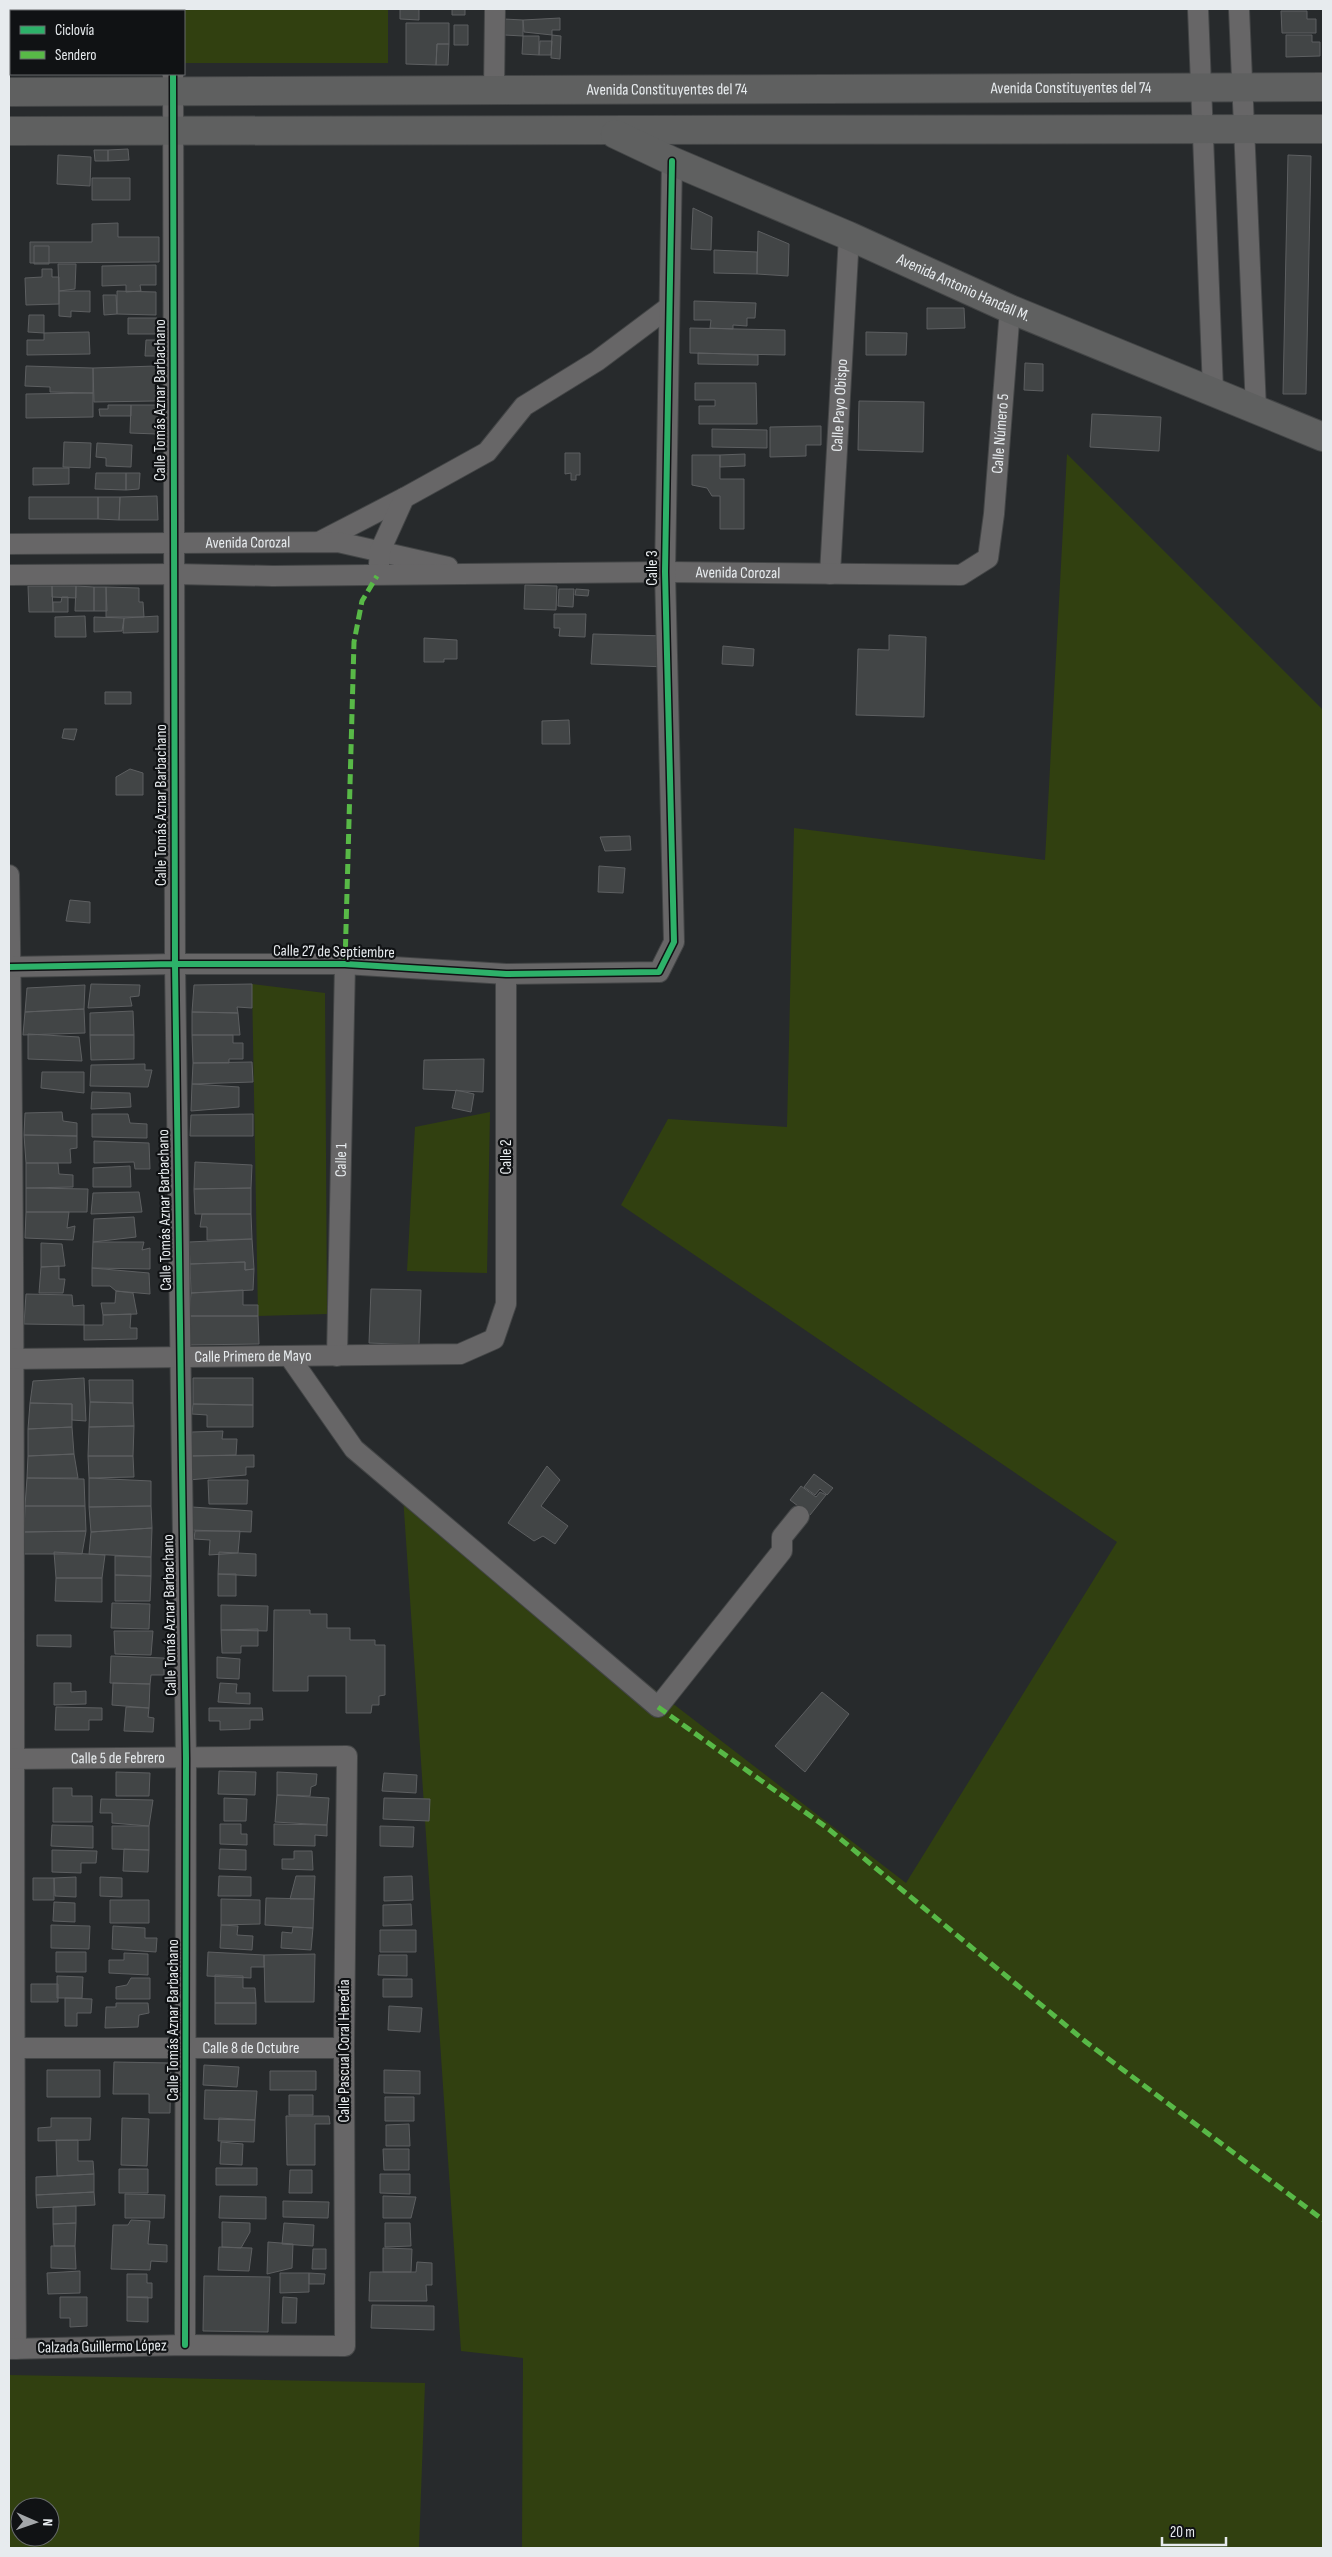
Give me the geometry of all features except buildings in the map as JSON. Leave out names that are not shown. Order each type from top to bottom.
[{"type":"main road","name":"Avenida Constituyentes del 74","points":[[9,92],[173,82],[494,90],[1323,87]]},
{"type":"main road","points":[[9,131],[1323,129]]},
{"type":"main road","name":"Avenida Antonio Handall M.","points":[[608,130],[672,161],[849,236],[1010,309],[1213,390],[1323,437]]},
{"type":"street","points":[[494,90],[495,9]]},
{"type":"street","points":[[1198,9],[1202,88],[1201,130],[1213,390]]},
{"type":"street","points":[[1239,9],[1256,409]]},
{"type":"street","name":"Calle Tomás Aznar Barbachano","points":[[173,82],[174,964],[186,1758],[185,2345]]},
{"type":"street","name":"Calle 3","points":[[659,972],[674,942],[665,572],[672,161]]},
{"type":"street","name":"Calle Payo Obispo","points":[[830,574],[849,236]]},
{"type":"street","points":[[319,542],[487,452],[524,406],[597,362],[670,307]]},
{"type":"street","name":"Calle Número 5","points":[[988,558],[994,514],[1010,309]]},
{"type":"street","points":[[377,576],[380,551],[404,498]]},
{"type":"street","name":"Avenida Corozal","points":[[9,544],[338,542],[482,574]]},
{"type":"street","name":"Avenida Corozal","points":[[9,575],[377,576],[665,572],[961,575],[988,558]]},
{"type":"street","points":[[9,875],[12,2349]]},
{"type":"street","name":"Calle 27 de Septiembre","points":[[10,967],[174,964],[345,964],[506,974],[659,972]]},
{"type":"street","name":"Calle 1","points":[[337,1356],[345,964]]},
{"type":"street","name":"Calle 2","points":[[494,1339],[506,1304],[506,974]]},
{"type":"street","name":"Calle Primero de Mayo","points":[[11,1359],[460,1354],[494,1339]]},
{"type":"street","points":[[289,1356],[354,1449],[658,1707],[782,1551],[782,1537],[799,1516]]},
{"type":"street","name":"Calle 5 de Febrero","points":[[12,1759],[347,1756]]},
{"type":"street","name":"Calle Pascual Coral Heredia","points":[[345,2346],[344,2048],[347,1756]]},
{"type":"street","name":"Calle 8 de Octubre","points":[[11,2048],[344,2048]]},
{"type":"street","name":"Calzada Guillermo López","points":[[12,2349],[185,2345],[345,2346]]},
{"type":"green space","points":[[9,9],[388,9],[388,63],[185,63],[185,10],[10,10],[9,63]]},
{"type":"green space","points":[[1067,454],[1323,710],[1323,2548],[522,2548],[523,2358],[461,2351],[403,1496],[906,1883],[1117,1542],[621,1205],[668,1119],[787,1127],[794,828],[1045,860]]},
{"type":"green space","points":[[252,984],[325,993],[327,1314],[258,1316]]},
{"type":"green space","points":[[490,1112],[487,1273],[407,1271],[415,1127]]},
{"type":"green space","points":[[9,2375],[425,2383],[419,2548],[9,2548]]},
{"type":"marked path","points":[[345,964],[354,642],[362,601],[377,576]]},
{"type":"marked path","points":[[658,1707],[826,1827],[1086,2042],[1323,2220]]},
{"type":"cycle path","points":[[173,75],[175,964],[186,1758],[185,2345]]},
{"type":"cycle path","points":[[9,967],[175,964],[345,964],[506,974],[659,972],[674,942],[665,572],[672,161]]}]
